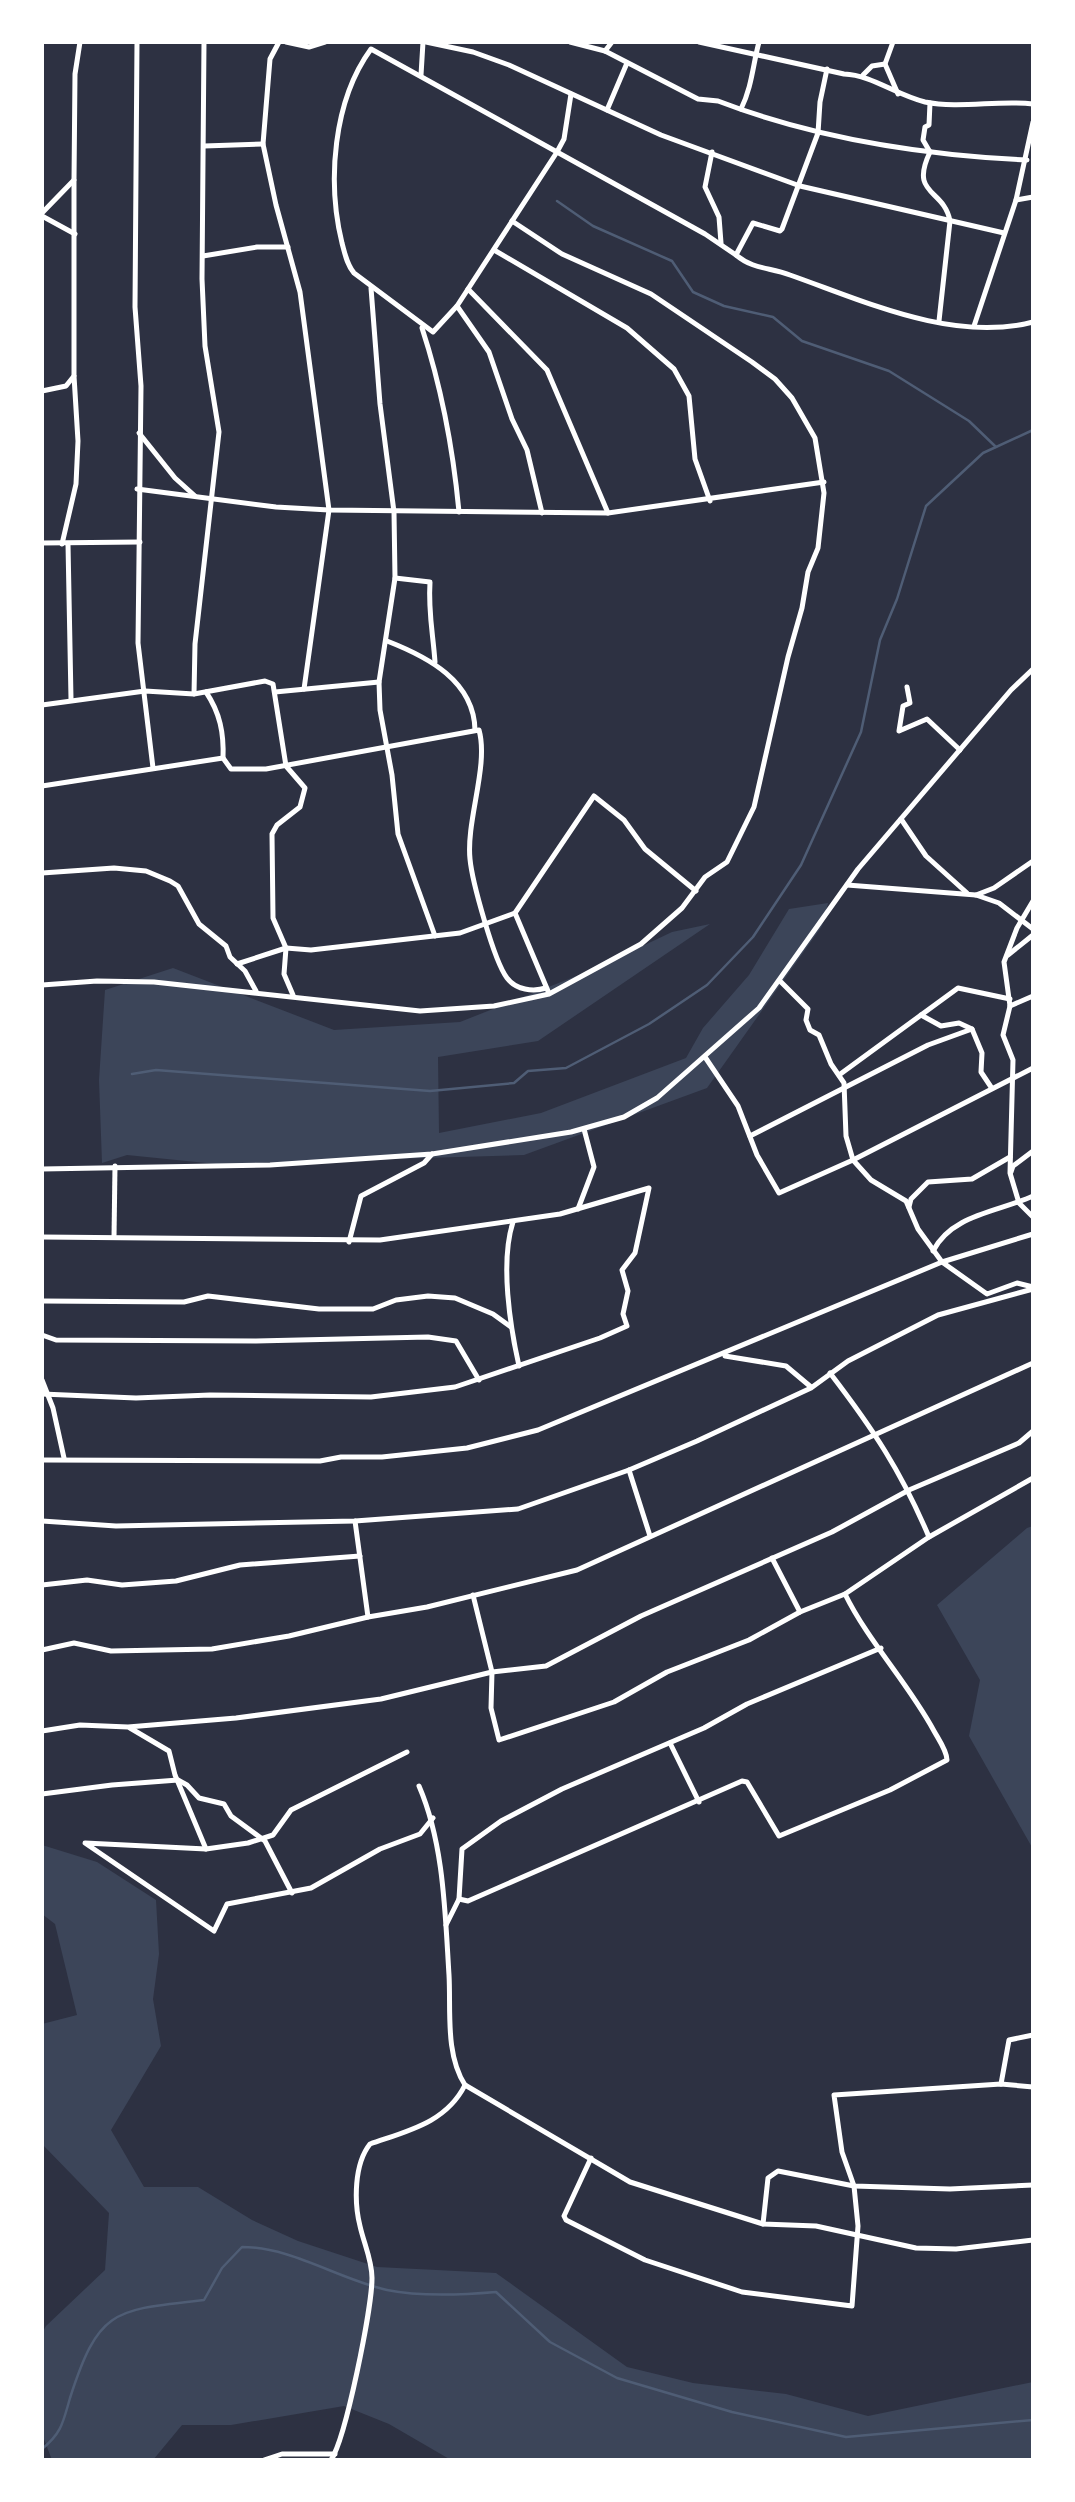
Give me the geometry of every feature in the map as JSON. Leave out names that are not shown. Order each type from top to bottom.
[{"type":"street","points":[[71,699],[65,544],[76,484],[78,441],[74,376],[74,180],[75,74],[80,42]]},
{"type":"street","points":[[137,42],[135,307],[141,387],[138,643],[153,768]]},
{"type":"street","points":[[194,694],[195,644],[219,432],[205,346],[204,42]]},
{"type":"street","points":[[279,42],[270,59],[263,144],[300,292],[329,510],[304,689]]},
{"type":"street","points":[[286,42],[309,47],[325,42]]},
{"type":"street","points":[[421,75],[424,42],[473,52],[661,135],[800,186],[1004,233]]},
{"type":"street","points":[[570,42],[605,51],[698,99],[741,109],[818,133],[872,145],[1027,160]]},
{"type":"street","points":[[605,51],[612,42]]},
{"type":"street","points":[[699,42],[844,74],[863,75],[898,94],[930,103],[1033,104]]},
{"type":"street","points":[[741,109],[749,90],[760,42]]},
{"type":"street","points":[[893,42],[885,64],[898,94]]},
{"type":"street","points":[[571,93],[564,139],[556,152],[512,221],[494,250],[457,306],[433,332],[371,288],[348,266],[336,217],[334,171],[346,102],[371,49],[421,75],[556,152],[721,243],[754,268],[787,274],[884,310],[939,321],[974,326],[1019,326],[1033,322]]},
{"type":"street","points":[[607,110],[627,63]]},
{"type":"street","points":[[863,75],[872,66],[885,64]]},
{"type":"street","points":[[736,255],[753,223],[781,230],[818,133],[820,102],[827,69]]},
{"type":"street","points":[[930,103],[929,125],[925,127],[923,140],[930,152]]},
{"type":"street","points":[[974,326],[1016,200],[1027,160],[1033,122]]},
{"type":"street","points":[[204,146],[263,144]]},
{"type":"street","points":[[712,152],[705,187],[719,217],[721,243]]},
{"type":"street","points":[[930,152],[923,171],[924,186],[947,212],[950,221],[939,321]]},
{"type":"street","points":[[74,180],[42,215],[75,234]]},
{"type":"street","points":[[1016,200],[1033,197]]},
{"type":"street","points":[[42,985],[97,981],[154,982],[256,990],[354,1005],[449,1011],[494,1006],[548,991],[641,944],[682,908],[705,877],[727,862],[754,807],[788,657],[802,608],[808,572],[818,548],[824,482],[810,426],[775,379],[651,294],[562,254],[512,221]]},
{"type":"street","points":[[203,256],[257,247],[288,247]]},
{"type":"street","points":[[494,250],[626,328],[674,369],[689,396],[695,459],[710,501]]},
{"type":"street","points":[[371,288],[380,404],[394,512],[395,578],[379,682],[398,834],[435,936]]},
{"type":"street","points":[[468,289],[547,370],[608,513]]},
{"type":"street","points":[[457,306],[489,352],[512,419],[527,450],[542,513]]},
{"type":"street","points":[[421,326],[442,391],[450,428],[459,512]]},
{"type":"street","points":[[44,392],[66,386],[74,376]]},
{"type":"street","points":[[139,433],[175,478],[196,496]]},
{"type":"street","points":[[138,489],[276,507],[329,510],[608,513],[710,501],[824,482]]},
{"type":"street","points":[[42,543],[140,542]]},
{"type":"street","points":[[395,578],[429,581],[428,622],[433,629],[435,662]]},
{"type":"street","points":[[387,641],[435,662],[473,705],[475,730]]},
{"type":"street","points":[[42,1169],[270,1165],[432,1154],[584,1129],[624,1116],[657,1098],[759,1008],[847,885],[960,750],[1033,669]]},
{"type":"street","points":[[42,705],[145,691],[194,694],[265,681],[273,684],[286,766],[305,788],[300,807],[277,825],[272,834],[273,918],[286,948],[284,974],[293,995]]},
{"type":"street","points":[[275,692],[379,682]]},
{"type":"street","points":[[907,687],[909,703],[903,706],[899,731],[927,719],[960,750]]},
{"type":"street","points":[[206,692],[217,708],[221,723],[223,758],[231,769],[286,766],[480,731],[470,859],[487,926],[507,978],[517,986],[533,991],[548,991]]},
{"type":"street","points":[[42,786],[223,758]]},
{"type":"street","points":[[237,964],[286,948],[311,950],[435,936],[487,926],[515,913],[594,796],[629,825],[645,849],[696,891]]},
{"type":"street","points":[[901,819],[926,856],[967,893]]},
{"type":"street","points":[[976,895],[994,888],[1033,861]]},
{"type":"street","points":[[42,873],[114,868],[146,871],[170,881],[178,886],[199,924],[222,942],[256,990]]},
{"type":"street","points":[[847,885],[976,895],[999,903],[1033,929]]},
{"type":"street","points":[[1033,901],[1007,956],[1004,970],[1010,1006],[1003,1035],[1012,1053],[1010,1173],[1019,1203],[1033,1217]]},
{"type":"street","points":[[515,913],[548,991]]},
{"type":"street","points":[[1007,956],[1033,935]]},
{"type":"street","points":[[779,981],[808,1009],[806,1020],[810,1030],[819,1035],[831,1064],[846,1089],[846,1136],[853,1160],[871,1180],[906,1201],[918,1229],[942,1262],[987,1294],[1017,1283],[1033,1288]]},
{"type":"street","points":[[839,1075],[961,987],[972,993],[1010,999]]},
{"type":"street","points":[[1010,1006],[1033,996]]},
{"type":"street","points":[[921,1016],[941,1026],[959,1023],[972,1029],[982,1053],[981,1072],[991,1087]]},
{"type":"street","points":[[750,1136],[928,1045],[972,1029]]},
{"type":"street","points":[[705,1057],[738,1106],[779,1193],[853,1160],[991,1087],[1033,1068]]},
{"type":"street","points":[[578,1209],[594,1167],[584,1129]]},
{"type":"street","points":[[1010,1173],[1013,1166],[1033,1151]]},
{"type":"street","points":[[349,1242],[361,1196],[424,1164],[432,1154]]},
{"type":"street","points":[[909,1207],[911,1199],[928,1182],[972,1179],[1010,1157]]},
{"type":"street","points":[[114,1237],[115,1166]]},
{"type":"street","points":[[42,1237],[349,1242],[513,1222],[578,1209],[649,1188],[635,1253],[622,1270],[628,1287],[623,1314],[626,1326],[479,1380],[455,1387],[371,1396],[210,1395],[135,1398],[45,1394]]},
{"type":"street","points":[[933,1251],[942,1237],[977,1214],[1019,1203],[1033,1196]]},
{"type":"street","points":[[513,1222],[508,1240],[512,1327],[519,1366]]},
{"type":"street","points":[[42,1460],[320,1461],[341,1457],[382,1457],[467,1448],[538,1430],[633,1389],[722,1356],[942,1262],[1033,1234]]},
{"type":"street","points":[[42,1521],[116,1526],[355,1521],[518,1509],[629,1470],[811,1388],[830,1373],[938,1315],[1033,1288]]},
{"type":"street","points":[[42,1301],[184,1302],[208,1296],[319,1309],[373,1309],[396,1300],[428,1296],[455,1298],[493,1314],[512,1327]]},
{"type":"street","points":[[42,1335],[66,1340],[439,1338],[456,1341],[479,1380]]},
{"type":"street","points":[[722,1356],[786,1366],[811,1388]]},
{"type":"street","points":[[42,1650],[74,1643],[111,1651],[212,1649],[289,1636],[577,1570],[1033,1363]]},
{"type":"street","points":[[830,1373],[877,1435],[909,1490],[929,1537]]},
{"type":"street","points":[[42,1380],[64,1458]]},
{"type":"street","points":[[42,1731],[80,1725],[128,1727],[236,1718],[381,1699],[492,1672],[546,1667],[641,1616],[832,1532],[909,1490],[1019,1443],[1033,1432]]},
{"type":"street","points":[[629,1470],[650,1536]]},
{"type":"street","points":[[473,1595],[492,1672],[491,1708],[499,1740],[614,1702],[667,1671],[748,1640],[800,1612],[845,1594],[929,1537],[1033,1478]]},
{"type":"street","points":[[355,1521],[368,1617]]},
{"type":"street","points":[[42,1585],[87,1580],[122,1585],[176,1581],[240,1565],[360,1556]]},
{"type":"street","points":[[772,1558],[800,1612]]},
{"type":"street","points":[[459,1899],[468,1901],[744,1781],[779,1836],[890,1790],[947,1760],[930,1723],[881,1648],[855,1614],[845,1594]]},
{"type":"street","points":[[446,1925],[459,1899],[464,1844],[562,1789],[670,1743],[747,1704],[881,1648]]},
{"type":"street","points":[[128,1727],[169,1751],[206,1849]]},
{"type":"street","points":[[670,1743],[699,1802]]},
{"type":"street","points":[[407,1752],[291,1810],[273,1835],[233,1847],[206,1849],[85,1843],[214,1931],[227,1904],[311,1888],[380,1849],[420,1834],[433,1818]]},
{"type":"street","points":[[42,1794],[178,1780],[187,1784],[199,1798],[224,1804],[231,1816],[269,1847],[292,1893]]},
{"type":"street","points":[[419,1786],[433,1818],[446,1925],[453,2051],[458,2075],[465,2085],[630,2182],[763,2224],[816,2227],[916,2248],[956,2249],[1033,2240]]},
{"type":"street","points":[[1001,2084],[1009,2040],[1033,2035]]},
{"type":"street","points":[[591,2158],[564,2216],[566,2220],[645,2260],[742,2292],[854,2305],[854,2186],[842,2152],[834,2095],[1001,2084],[1033,2087]]},
{"type":"street","points":[[331,2460],[335,2454],[355,2377],[371,2293],[370,2262],[359,2224],[359,2168],[370,2144],[429,2123],[459,2096],[465,2085]]},
{"type":"street","points":[[763,2224],[768,2178],[778,2171],[854,2186],[950,2189],[1033,2185]]},
{"type":"street","points":[[264,2460],[282,2454],[335,2454]]},
{"type":"shaded area","points":[[828,903],[822,926],[707,1088],[524,1155],[216,1164],[127,1155],[102,1163],[99,1080],[105,990],[173,968],[334,1030],[460,1022],[594,969],[672,932],[710,924],[538,1041],[438,1057],[439,1133],[541,1113],[686,1058],[703,1028],[749,975],[789,909]]},
{"type":"shaded area","points":[[1033,1526],[1033,1849],[969,1736],[980,1680],[937,1605],[1027,1528]]},
{"type":"shaded area","points":[[42,1845],[97,1862],[156,1900],[159,1954],[153,1999],[161,2046],[111,2130],[144,2187],[198,2187],[252,2220],[298,2241],[377,2267],[496,2273],[627,2367],[693,2383],[786,2394],[868,2416],[1033,2382],[1033,2460],[451,2460],[389,2424],[344,2406],[231,2425],[182,2425],[153,2460],[52,2460],[42,2434],[42,2333],[46,2326],[105,2270],[109,2213],[42,2144],[42,2024],[77,2015],[55,1924],[42,1914]]},
{"type":"waterway","points":[[557,201],[593,226],[672,261],[693,292],[724,306],[773,317],[802,341],[889,371],[969,421],[996,447]]},
{"type":"waterway","points":[[132,1074],[156,1070],[430,1091],[514,1083],[528,1071],[566,1068],[649,1024],[707,985],[753,937],[801,865],[861,732],[880,640],[897,599],[926,506],[983,453],[1033,430]]},
{"type":"waterway","points":[[42,2449],[54,2438],[61,2426],[80,2368],[101,2330],[114,2319],[130,2312],[204,2300],[222,2268],[242,2247],[279,2252],[387,2290],[455,2295],[496,2292],[550,2342],[617,2378],[732,2412],[846,2437],[1033,2420]]}]
